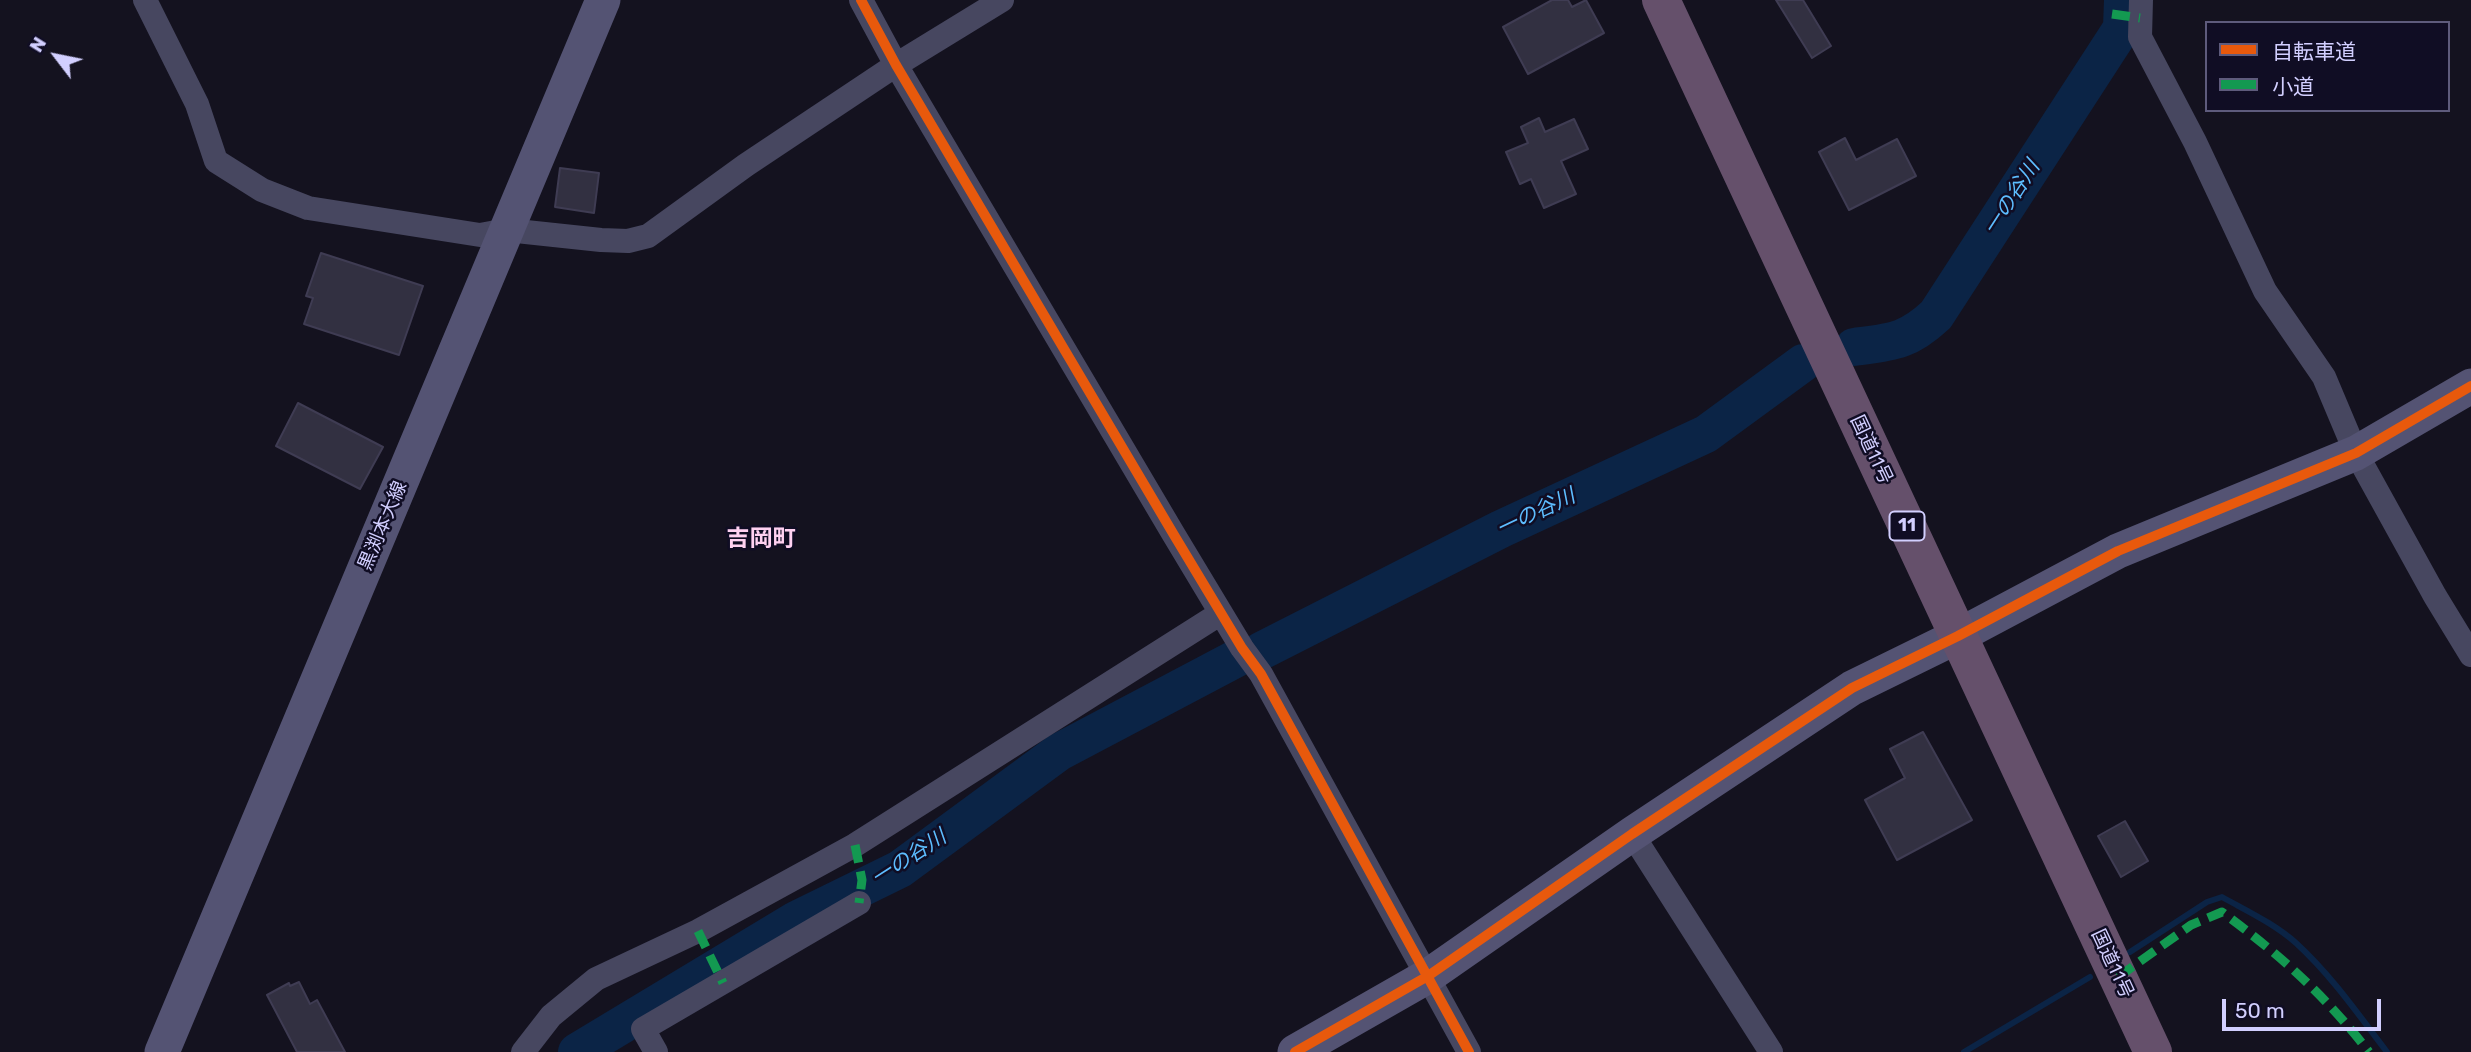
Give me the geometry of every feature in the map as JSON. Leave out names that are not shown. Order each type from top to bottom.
[{"type":"highway","name":"国道11号","points":[[1661,0],[2153,1052]]},
{"type":"street","points":[[145,0],[197,104],[216,161],[262,190],[308,208],[480,235],[507,230],[628,241],[649,236],[746,165],[896,65],[1002,0]]},
{"type":"street","name":"黒渕本大線","points":[[162,1052],[603,0]]},
{"type":"street","points":[[861,0],[896,65],[1221,613],[1261,674],[1469,1052]]},
{"type":"street","points":[[2141,0],[2140,37],[2195,142],[2265,291],[2324,377],[2356,453],[2471,656]]},
{"type":"street","points":[[1295,1052],[1428,976],[1632,834],[1852,688],[1958,636],[2118,551],[2356,453],[2471,386]]},
{"type":"street","points":[[523,1052],[551,1016],[596,979],[698,931],[855,845],[1221,613]]},
{"type":"street","points":[[1632,834],[1770,1052]]},
{"type":"street","points":[[656,1052],[643,1029],[859,904]]},
{"type":"building","points":[[1552,0],[1568,0],[1572,7],[1586,0],[1604,33],[1528,74],[1503,27]]},
{"type":"building","points":[[1776,0],[1803,0],[1831,46],[1812,58]]},
{"type":"building","points":[[1539,118],[1545,132],[1574,119],[1588,149],[1561,161],[1576,194],[1544,208],[1531,179],[1520,184],[1506,152],[1528,143],[1521,127]]},
{"type":"building","points":[[1845,138],[1856,160],[1897,139],[1916,176],[1849,210],[1819,152]]},
{"type":"building","points":[[560,168],[599,173],[594,213],[555,207]]},
{"type":"building","points":[[321,253],[423,286],[399,355],[304,324],[313,298],[306,296]]},
{"type":"building","points":[[298,403],[383,447],[360,489],[276,446]]},
{"type":"building","points":[[1923,732],[1972,820],[1897,860],[1865,800],[1905,778],[1890,749]]},
{"type":"building","points":[[2125,821],[2148,861],[2121,877],[2098,836]]},
{"type":"building","points":[[299,982],[310,1004],[317,1000],[345,1052],[297,1052],[267,995],[289,983],[290,986]]},
{"type":"waterway","name":"一の谷川","points":[[1854,347],[1879,344],[1907,336],[1936,315],[2122,28],[2123,0]]},
{"type":"waterway","name":"一の谷川","points":[[1261,651],[1501,529],[1706,434],[1803,363]]},
{"type":"waterway","name":"一の谷川","points":[[577,1052],[796,920],[900,869],[1059,752],[1237,658]]},
{"type":"waterway","points":[[2130,952],[2207,902],[2222,897],[2270,924],[2309,955],[2387,1052]]},
{"type":"waterway","points":[[1964,1052],[2090,977]]},
{"type":"marked path","points":[[2112,14],[2140,18]]},
{"type":"marked path","points":[[855,845],[862,880],[859,903]]},
{"type":"marked path","points":[[2118,977],[2191,925],[2222,912],[2300,976],[2369,1052]]},
{"type":"marked path","points":[[698,931],[723,983]]},
{"type":"cycle path","points":[[861,0],[896,65],[1174,535],[1242,648],[1261,674],[1469,1052]]},
{"type":"cycle path","points":[[1295,1052],[1428,976],[1632,834],[1852,688],[1958,636],[2118,551],[2356,453],[2471,386]]},
{"type":"district","name":"吉岡町","points":[[761,539]]}]
